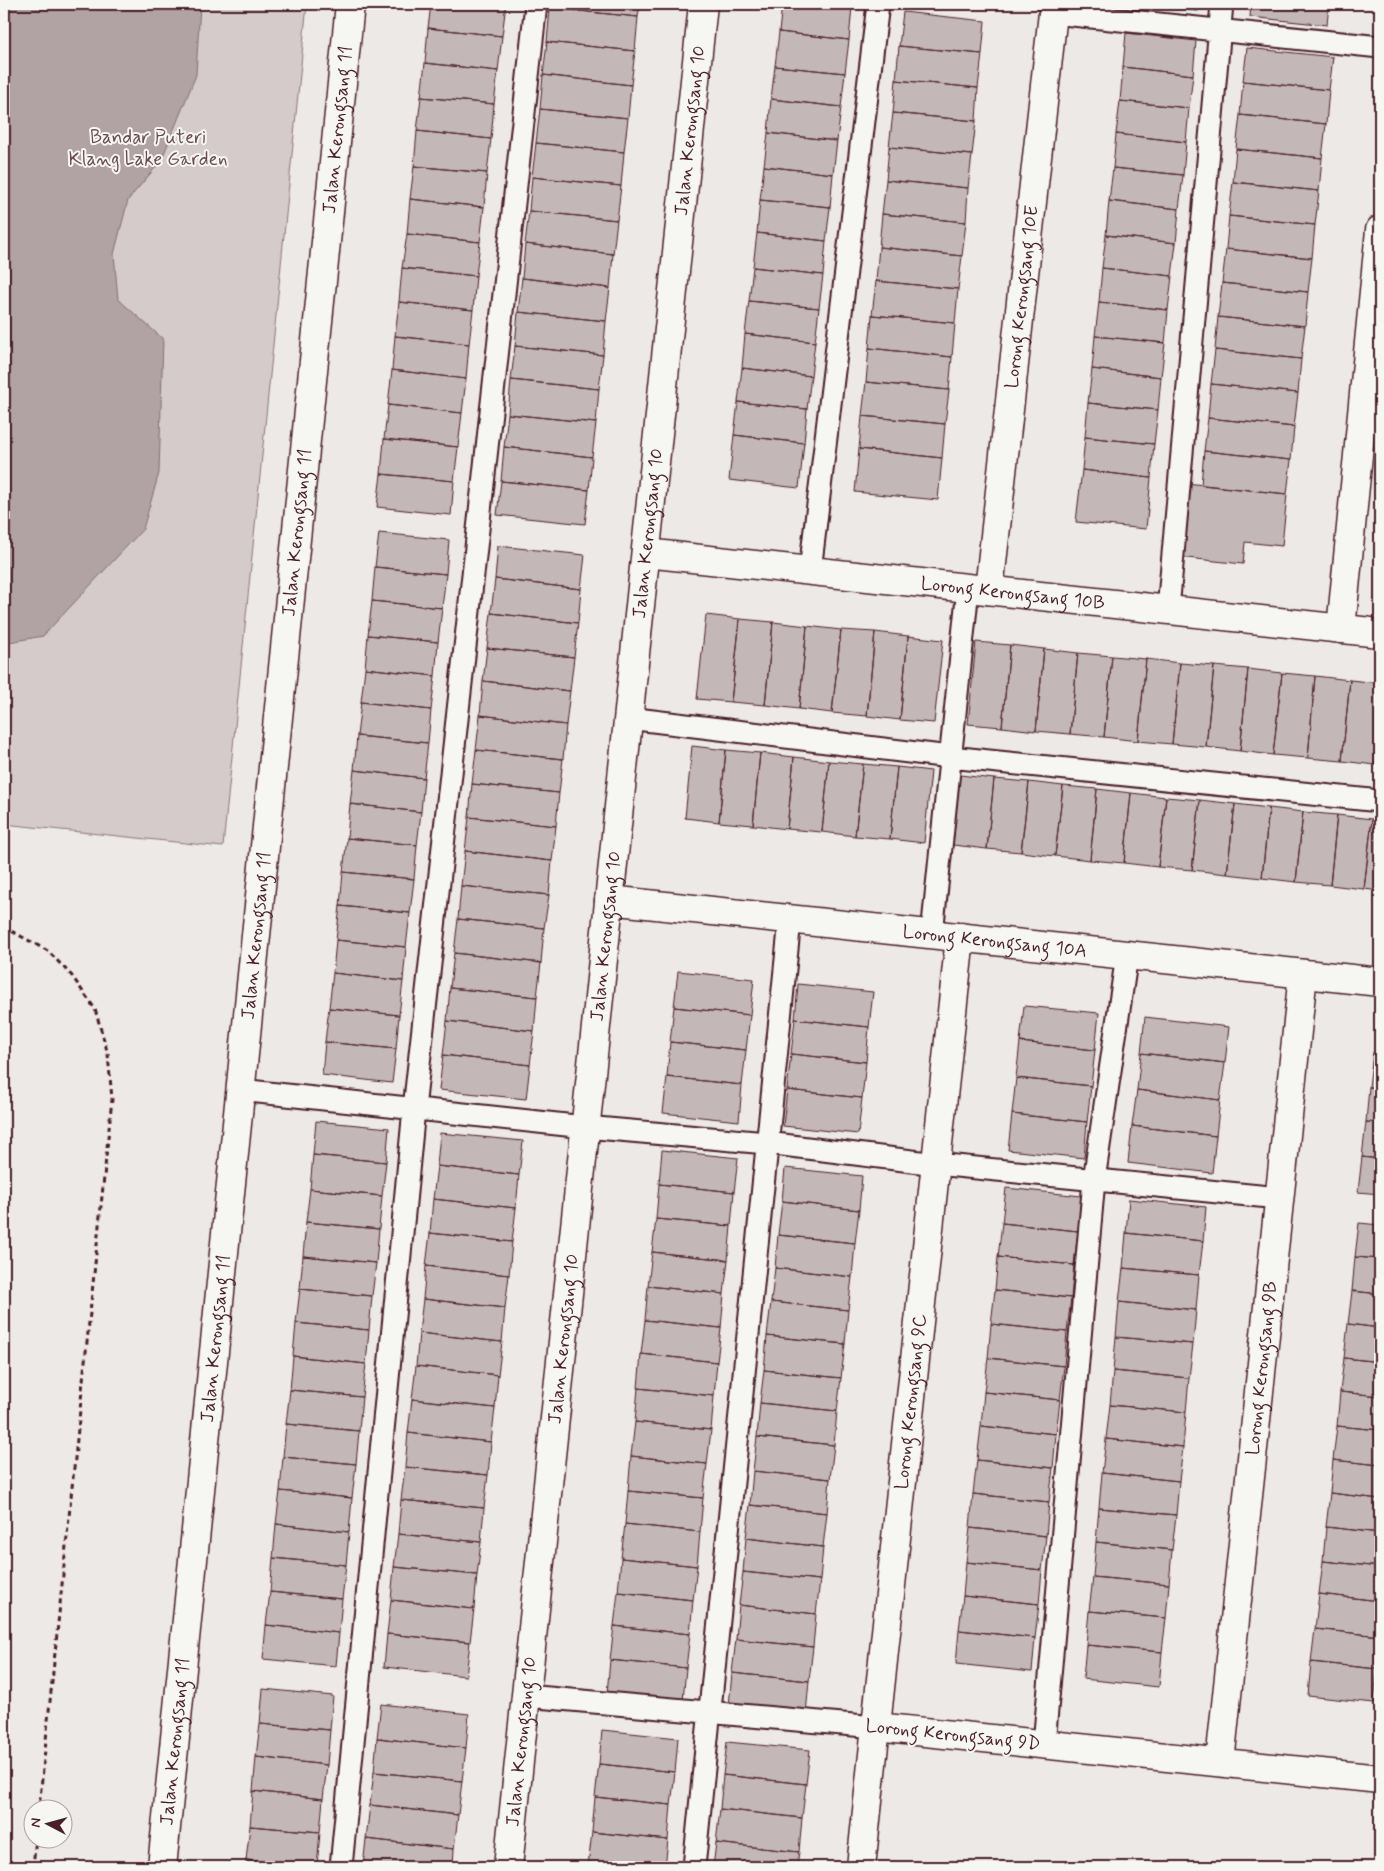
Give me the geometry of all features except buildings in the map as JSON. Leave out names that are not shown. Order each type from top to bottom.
[{"type":"street","name":"Jalan Kerongsang 11","points":[[162,1867],[350,4]]},
{"type":"street","name":"Jalan Kerongsang 10","points":[[508,1867],[703,4]]},
{"type":"street","name":"Lorong Kerongsang 10E","points":[[978,589],[1054,8]]},
{"type":"street","points":[[1341,629],[1380,230]]},
{"type":"street","name":"Lorong Kerongsang 10B","points":[[646,553],[1380,633]]},
{"type":"street","name":"Lorong Kerongsang 10A","points":[[609,900],[1380,982]]},
{"type":"street","name":"Lorong Kerongsang 9C","points":[[861,1867],[960,937]]},
{"type":"street","name":"Lorong Kerongsang 9B","points":[[1220,1762],[1303,974]]},
{"type":"street","name":"Lorong Kerongsang 9D","points":[[876,1727],[1380,1779]]},
{"type":"lane","points":[[341,1867],[414,1109],[536,4]]},
{"type":"lane","points":[[810,571],[878,4]]},
{"type":"lane","points":[[1168,610],[1222,4]]},
{"type":"lane","points":[[1054,8],[1220,30],[1380,47]]},
{"type":"lane","points":[[932,934],[950,757],[978,589]]},
{"type":"lane","points":[[628,718],[950,757],[1380,801]]},
{"type":"lane","points":[[694,1867],[790,920]]},
{"type":"lane","points":[[1044,1744],[1094,1180],[1127,955]]},
{"type":"lane","points":[[240,1090],[585,1127],[767,1143],[936,1164],[1279,1198]]},
{"type":"lane","name":"Lorong Kerongsang 9D","points":[[526,1696],[876,1727]]},
{"type":"path","points":[[4,927],[48,951],[72,976],[95,1009],[108,1054],[112,1099],[40,1798]]},
{"type":"path","points":[[33,1867],[35,1848]]},
{"type":"green space","name":"Bandar Puteri Klang Lake Garden","points":[[4,4],[307,4],[223,847],[4,824]]},
{"type":"shaded area","points":[[4,4],[200,4],[196,75],[161,161],[128,200],[114,254],[118,299],[163,339],[159,473],[143,529],[43,636],[4,643]]}]
